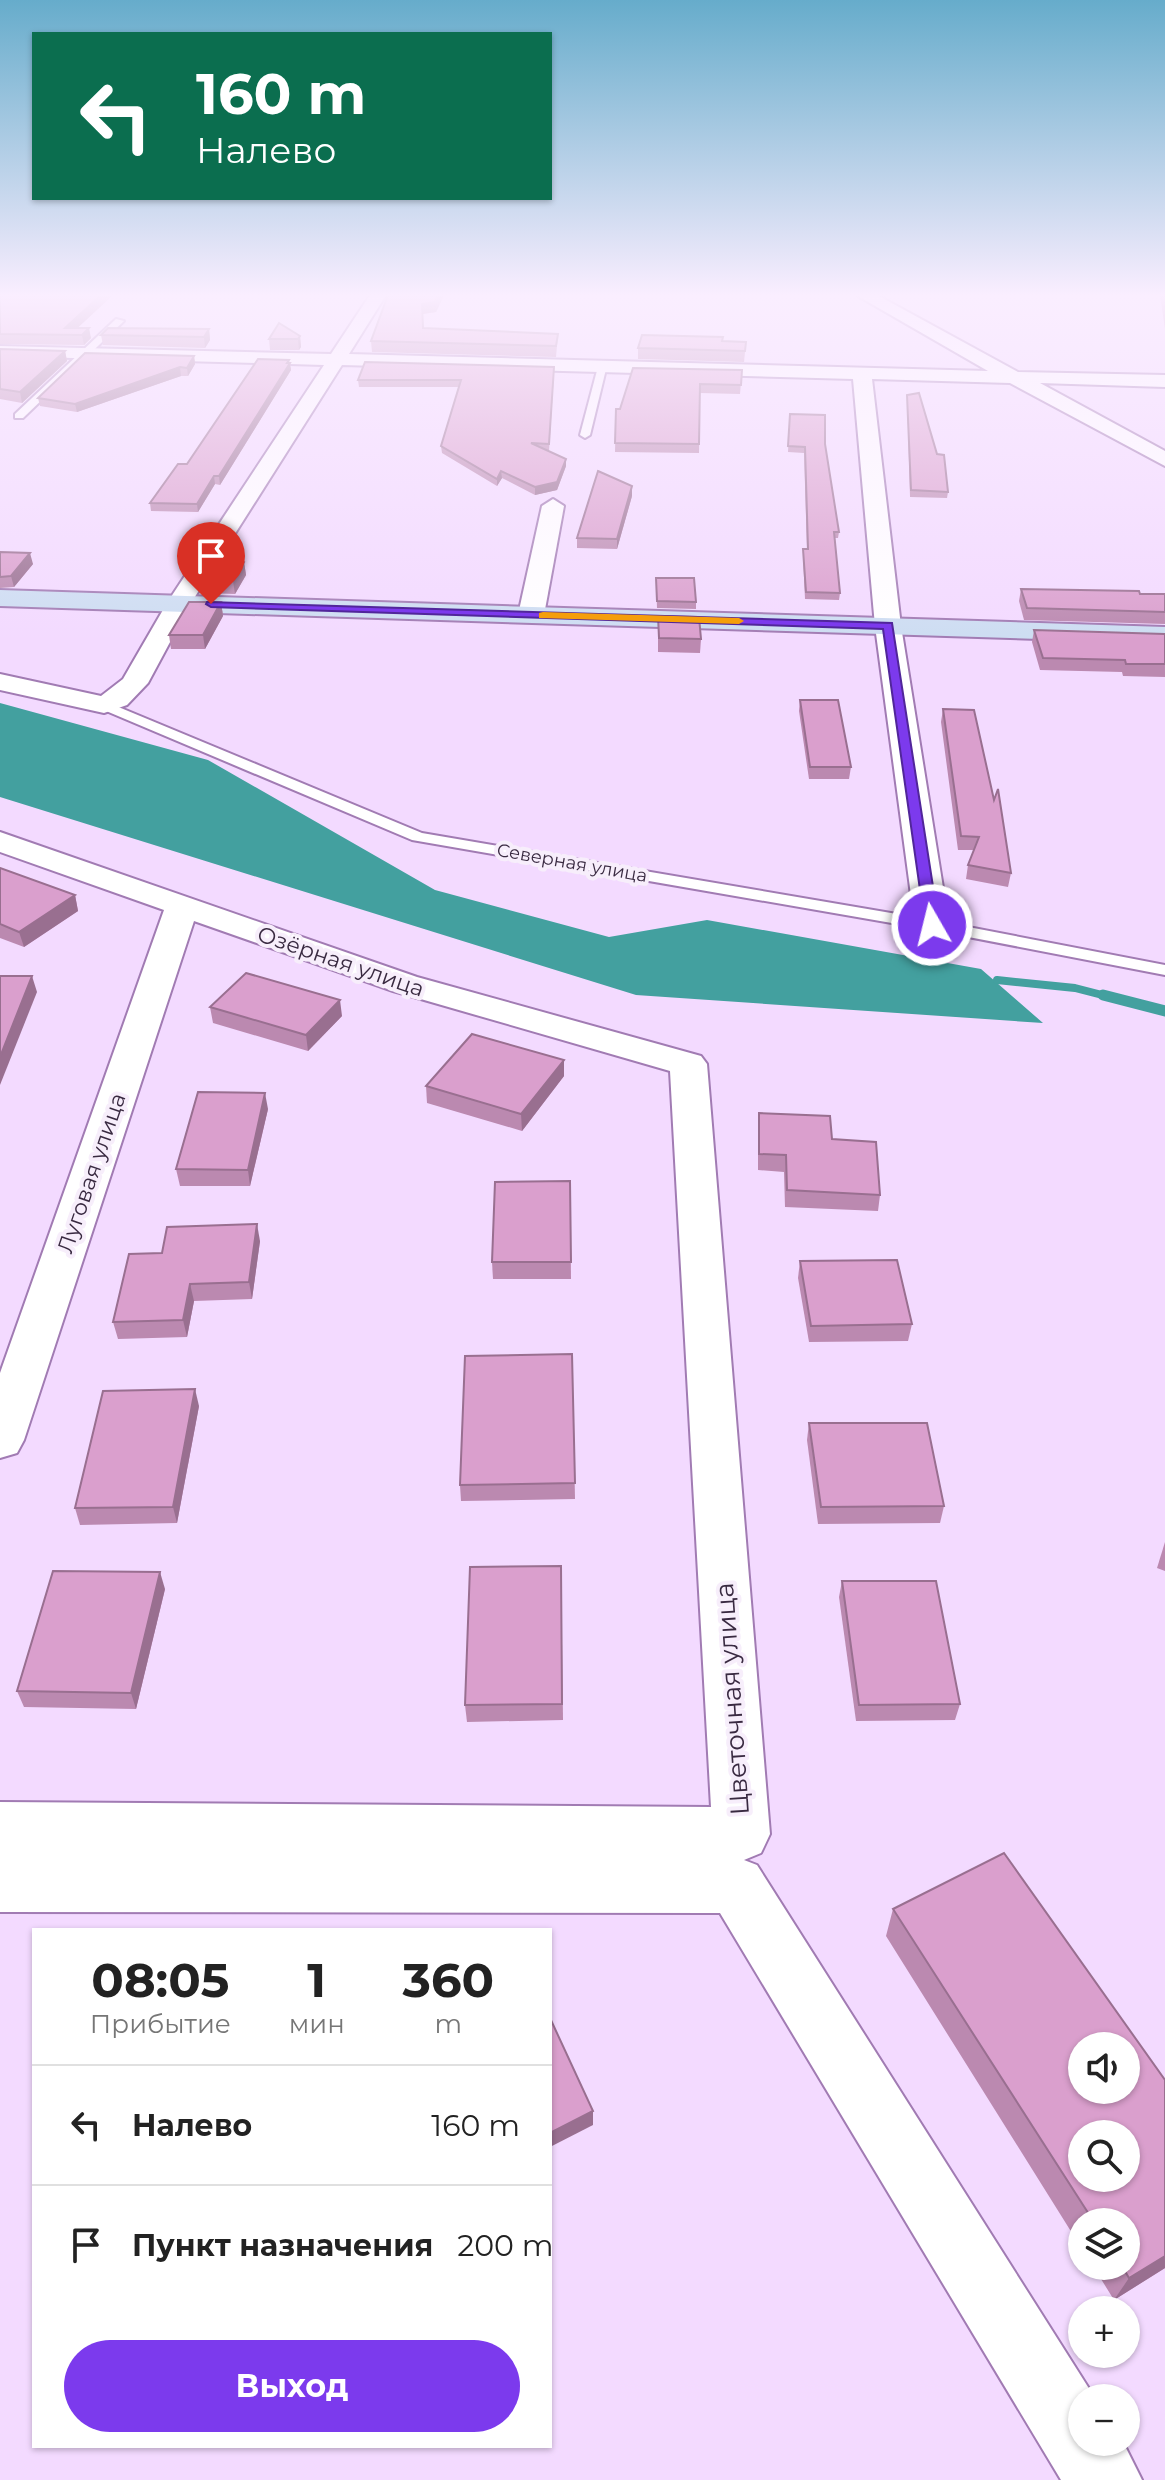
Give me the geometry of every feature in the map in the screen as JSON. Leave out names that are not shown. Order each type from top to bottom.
[{"type":"street","points":[[104,705],[117,699],[134,683],[179,603],[302,411]]},
{"type":"street","points":[[866,411],[888,626],[932,925]]},
{"type":"street","points":[[1073,411],[1165,460]]},
{"type":"street","points":[[531,615],[553,506]]},
{"type":"street","points":[[0,598],[1165,635]]},
{"type":"street","name":"Северная улица","points":[[0,682],[104,705]]},
{"type":"street","name":"Озёрная улица","points":[[0,841],[405,984],[688,1064]]},
{"type":"street","name":"Луговая улица","points":[[0,1440],[182,906]]},
{"type":"street","name":"Цветочная улица","points":[[0,1829],[741,1834],[688,1064]]},
{"type":"street","points":[[0,1884],[736,1885],[1104,2480]]},
{"type":"lane","points":[[19,416],[24,411]]},
{"type":"lane","points":[[585,435],[591,411]]},
{"type":"lane","name":"Северная улица","points":[[104,705],[418,837],[932,925],[1165,970]]},
{"type":"shaded area","points":[[0,703],[208,760],[435,890],[609,937],[707,920],[981,969],[1043,1023],[636,995],[0,797]]},
{"type":"building","points":[[223,411],[260,411],[219,476],[214,476],[197,504],[150,503],[178,464],[187,464]]},
{"type":"building","points":[[452,411],[551,411],[549,444],[531,443],[566,459],[557,482],[535,487],[501,471],[497,479],[441,446]]},
{"type":"building","points":[[616,411],[700,411],[699,444],[615,443]]},
{"type":"building","points":[[908,411],[924,411],[937,454],[944,455],[948,492],[911,490]]},
{"type":"building","points":[[790,414],[825,415],[825,444],[839,532],[834,532],[840,593],[806,592],[803,549],[808,549],[805,447],[788,446]]},
{"type":"building","points":[[598,471],[632,486],[617,539],[577,538]]},
{"type":"building","points":[[221,549],[244,562],[233,581],[202,580]]},
{"type":"building","points":[[0,552],[30,553],[11,576],[0,577]]},
{"type":"building","points":[[656,578],[694,578],[696,602],[657,601]]},
{"type":"building","points":[[1021,589],[1165,594],[1165,612],[1027,608]]},
{"type":"building","points":[[189,602],[221,602],[203,635],[169,635]]},
{"type":"building","points":[[658,616],[699,617],[701,639],[659,638]]},
{"type":"building","points":[[1034,630],[1165,634],[1165,664],[1043,658]]},
{"type":"building","points":[[800,700],[838,700],[851,767],[810,767]]},
{"type":"building","points":[[943,709],[974,710],[994,800],[998,789],[1011,873],[968,865],[979,837],[961,836]]},
{"type":"building","points":[[0,868],[75,895],[19,932],[0,924]]},
{"type":"building","points":[[246,973],[340,1000],[306,1035],[210,1007]]},
{"type":"building","points":[[0,976],[32,976],[0,1057]]},
{"type":"building","points":[[472,1034],[564,1060],[521,1114],[426,1086]]},
{"type":"building","points":[[198,1092],[265,1093],[248,1170],[176,1169]]},
{"type":"building","points":[[759,1113],[830,1116],[832,1139],[876,1142],[880,1195],[787,1190],[786,1155],[759,1154]]},
{"type":"building","points":[[570,1181],[571,1262],[492,1262],[495,1182]]},
{"type":"building","points":[[257,1224],[249,1282],[190,1284],[183,1320],[113,1322],[129,1254],[162,1253],[167,1227]]},
{"type":"building","points":[[897,1260],[912,1324],[811,1326],[800,1261]]},
{"type":"building","points":[[572,1354],[575,1483],[460,1485],[465,1356]]},
{"type":"building","points":[[195,1389],[173,1507],[75,1508],[103,1391]]},
{"type":"building","points":[[809,1423],[927,1423],[944,1506],[821,1507]]},
{"type":"building","points":[[561,1566],[562,1704],[465,1705],[470,1567]]},
{"type":"building","points":[[53,1571],[160,1572],[131,1693],[17,1691]]},
{"type":"building","points":[[842,1581],[936,1581],[960,1704],[859,1705]]},
{"type":"building","points":[[1004,1853],[1131,2032],[1068,2032],[1068,2104],[1140,2104],[1140,2045],[1165,2080],[1165,2256],[1140,2271],[1140,2208],[1085,2208],[1075,2192],[1140,2192],[1140,2120],[1068,2120],[1068,2182],[893,1909]]},
{"type":"building","points":[[552,2022],[593,2111],[552,2132]]},
{"type":"waterway","points":[[997,980],[1075,988],[1110,997]]},
{"type":"waterway","points":[[1103,995],[1165,1011]]},
{"type":"slow traffic","points":[[543,615],[739,621]]},
{"type":"route","points":[[211,604],[888,626],[932,925]]}]
